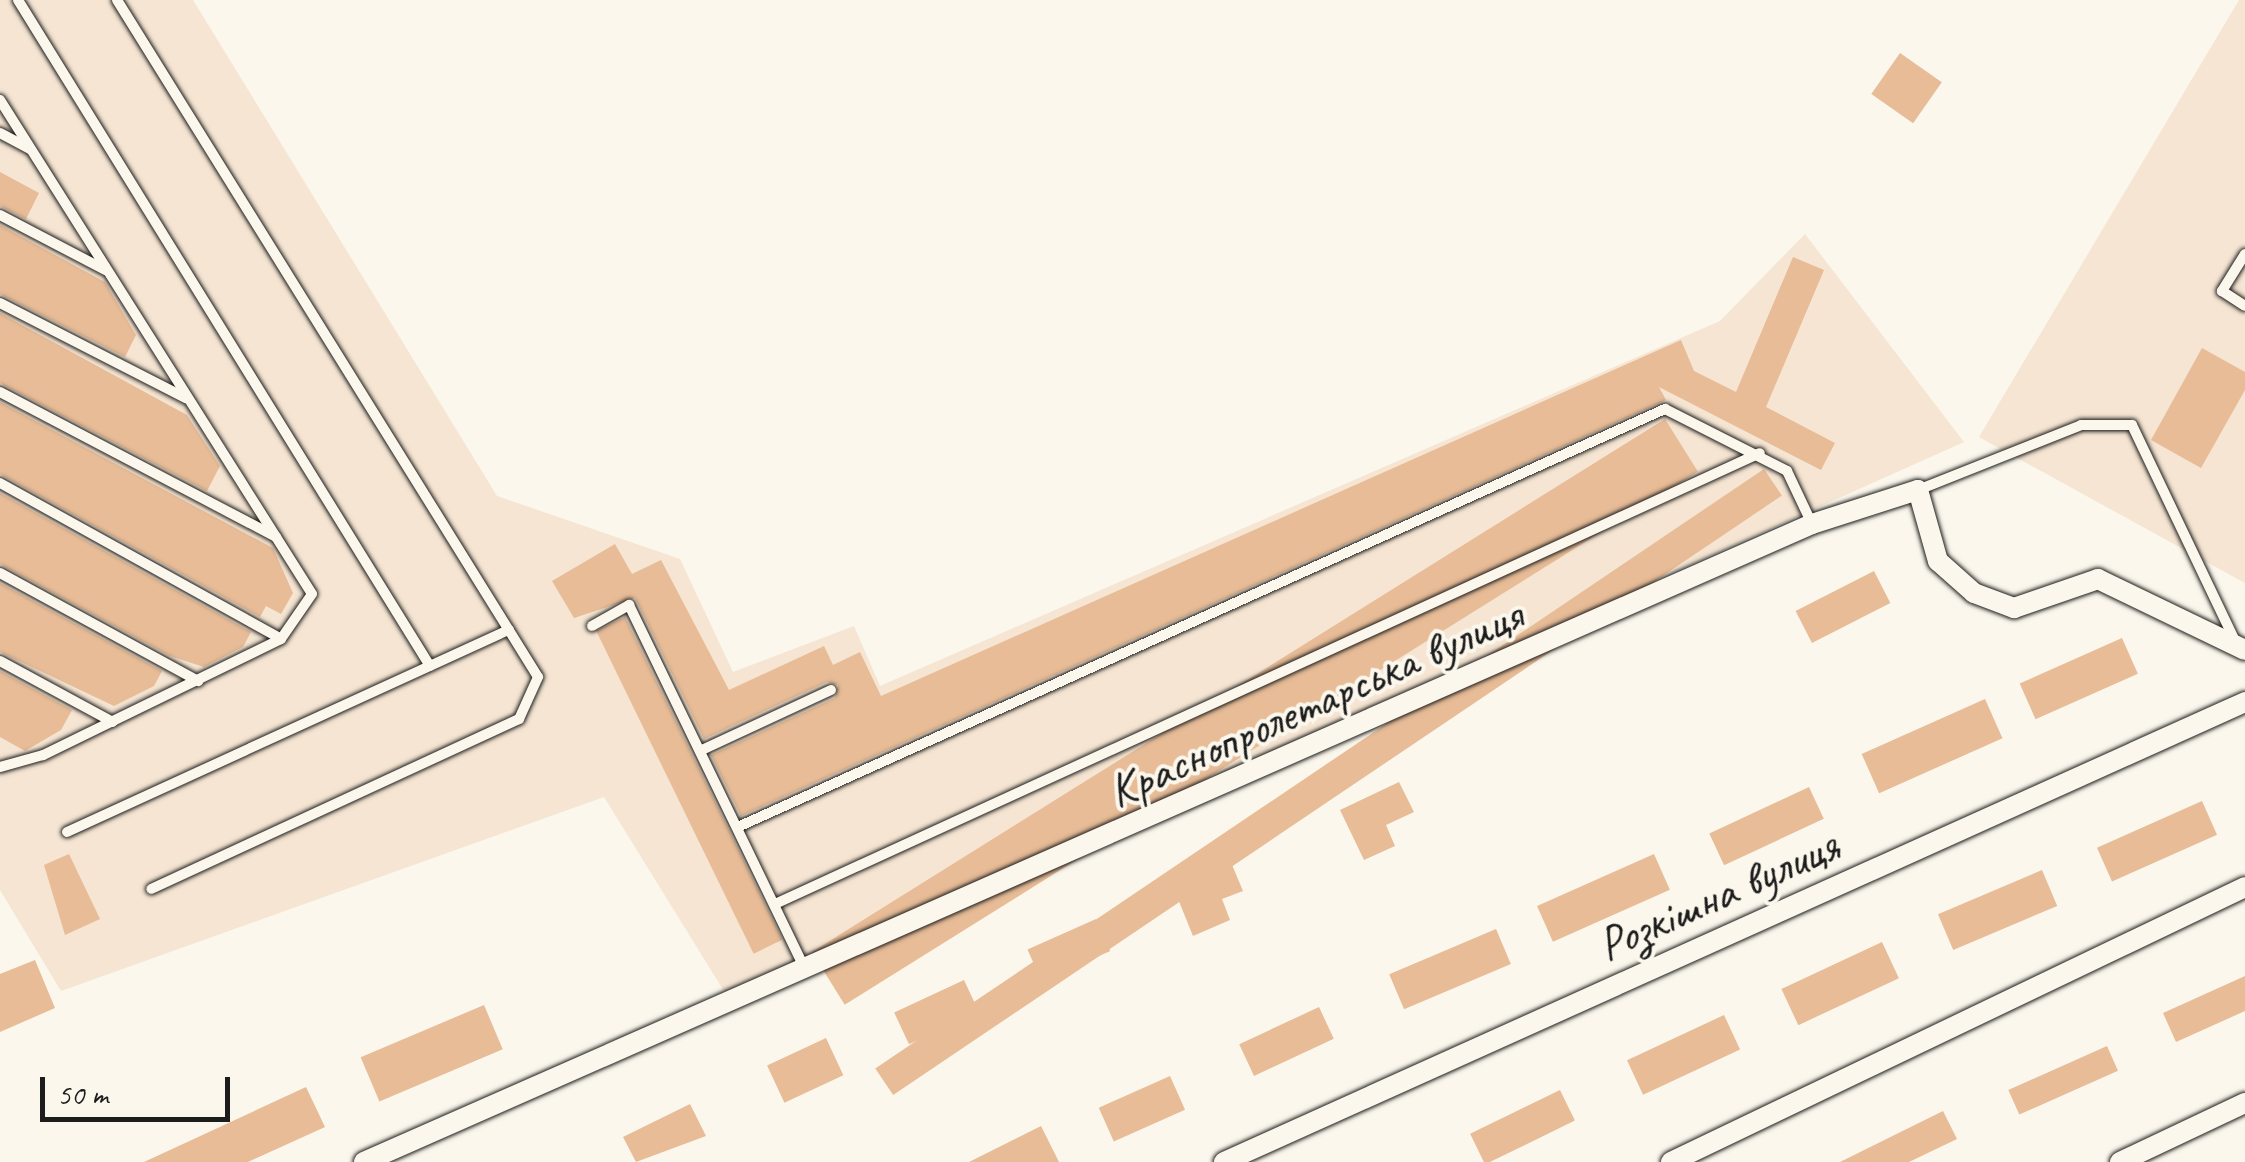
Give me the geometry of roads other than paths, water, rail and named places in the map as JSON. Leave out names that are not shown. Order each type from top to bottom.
[{"type":"street","name":"Краснопролетарська вулиця","points":[[364,1162],[807,974],[1812,524],[1918,490]]},
{"type":"street","points":[[1918,490],[1938,561],[1974,592],[2014,608],[2098,580],[2241,647]]},
{"type":"street","name":"Розкішна вулиця","points":[[1224,1162],[2245,702]]},
{"type":"street","points":[[1671,1162],[2245,887]]},
{"type":"street","points":[[2120,1162],[2245,1103]]},
{"type":"lane","points":[[18,0],[430,666]]},
{"type":"lane","points":[[117,0],[538,677],[519,719],[151,888]]},
{"type":"lane","points":[[0,100],[312,594],[281,639],[113,722],[2,764]]},
{"type":"lane","points":[[0,132],[31,150]]},
{"type":"lane","points":[[0,215],[109,272]]},
{"type":"lane","points":[[2245,254],[2222,291],[2245,306]]},
{"type":"lane","points":[[0,302],[189,400]]},
{"type":"lane","points":[[0,392],[277,538]]},
{"type":"lane","points":[[740,826],[1665,409],[1760,453],[1788,471],[1812,524]]},
{"type":"lane","points":[[1918,490],[2081,425],[2132,425],[2241,647]]},
{"type":"lane","points":[[775,904],[1760,453]]},
{"type":"lane","points":[[0,483],[281,639]]},
{"type":"lane","points":[[0,573],[198,680]]},
{"type":"lane","points":[[592,626],[629,605],[704,748],[807,974]]},
{"type":"lane","points":[[66,832],[509,630]]},
{"type":"lane","points":[[0,661],[113,722]]},
{"type":"lane","points":[[704,748],[830,690]]}]
